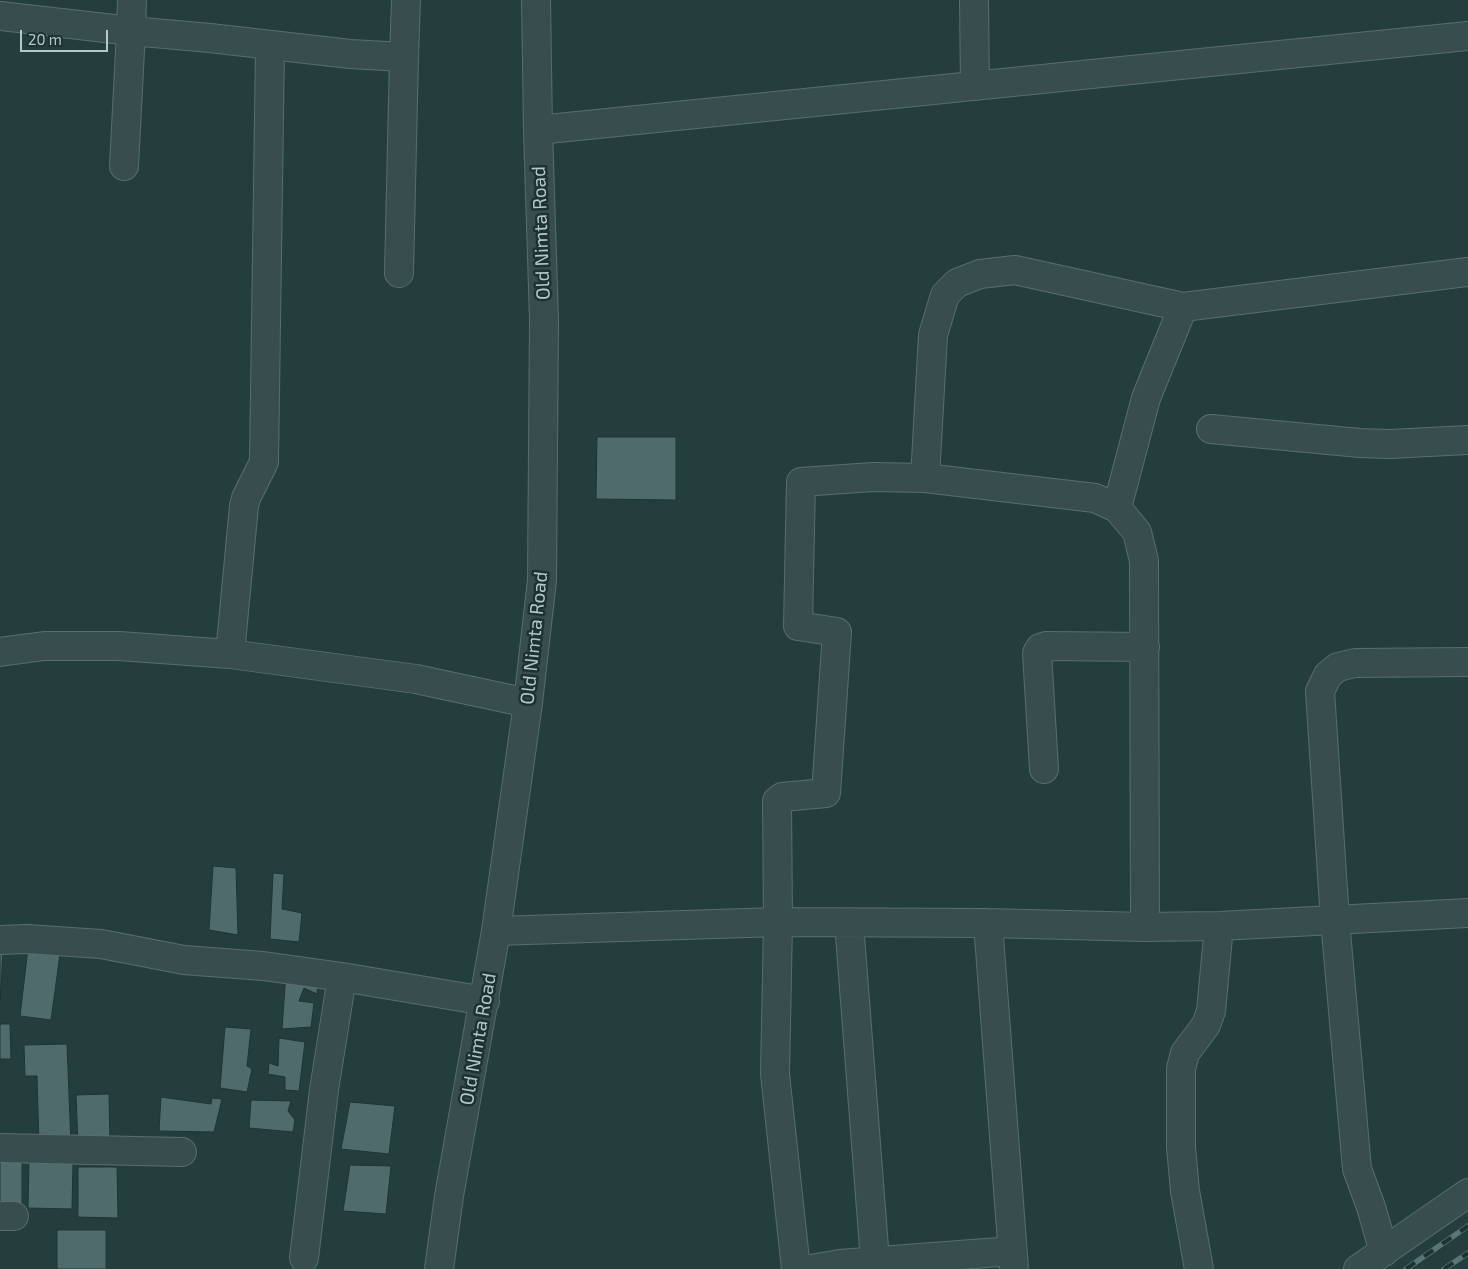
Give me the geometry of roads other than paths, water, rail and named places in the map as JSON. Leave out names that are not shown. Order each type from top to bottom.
[{"type":"street","points":[[124,166],[132,0]]},
{"type":"street","points":[[398,274],[406,0]]},
{"type":"street","name":"Old Nimta Road","points":[[438,1269],[449,1196],[496,931],[528,703],[542,580],[544,320],[536,0]]},
{"type":"street","points":[[974,0],[975,86]]},
{"type":"street","points":[[0,16],[270,46],[404,57]]},
{"type":"street","points":[[538,130],[1468,36]]},
{"type":"street","points":[[230,654],[244,506],[264,462],[270,46]]},
{"type":"street","points":[[925,478],[933,335],[945,295],[957,283],[980,274],[1016,270],[1183,307],[1468,272]]},
{"type":"street","points":[[1117,508],[1146,398],[1183,307]]},
{"type":"street","points":[[1211,429],[1360,443],[1390,444],[1468,440]]},
{"type":"street","points":[[796,1269],[775,1074],[778,922],[777,801],[782,797],[826,793],[837,632],[798,626],[801,482],[873,477],[925,478],[1095,498],[1117,508],[1137,532],[1144,561],[1144,927]]},
{"type":"street","points":[[0,652],[44,646],[119,646],[230,654],[416,679],[528,703]]},
{"type":"street","points":[[1044,769],[1037,653],[1040,648],[1046,646],[1145,647]]},
{"type":"street","points":[[1384,1252],[1358,1169],[1335,920],[1320,691],[1328,675],[1338,667],[1355,663],[1468,662]]},
{"type":"street","points":[[496,931],[778,922],[1144,927],[1219,926],[1468,913]]},
{"type":"street","points":[[849,923],[875,1261]]},
{"type":"street","points":[[811,1269],[875,1261],[1013,1260],[988,924]]},
{"type":"street","points":[[1199,1269],[1185,1191],[1181,1147],[1181,1070],[1185,1053],[1206,1025],[1211,1011],[1219,926]]},
{"type":"street","points":[[0,940],[28,939],[101,944],[184,960],[263,966],[485,1001]]},
{"type":"street","points":[[304,1258],[324,1090],[342,977]]},
{"type":"street","points":[[0,1148],[182,1152]]},
{"type":"street","points":[[1358,1269],[1468,1193]]},
{"type":"railway","points":[[1406,1269],[1468,1226]]},
{"type":"railway","points":[[1444,1269],[1468,1253]]}]
